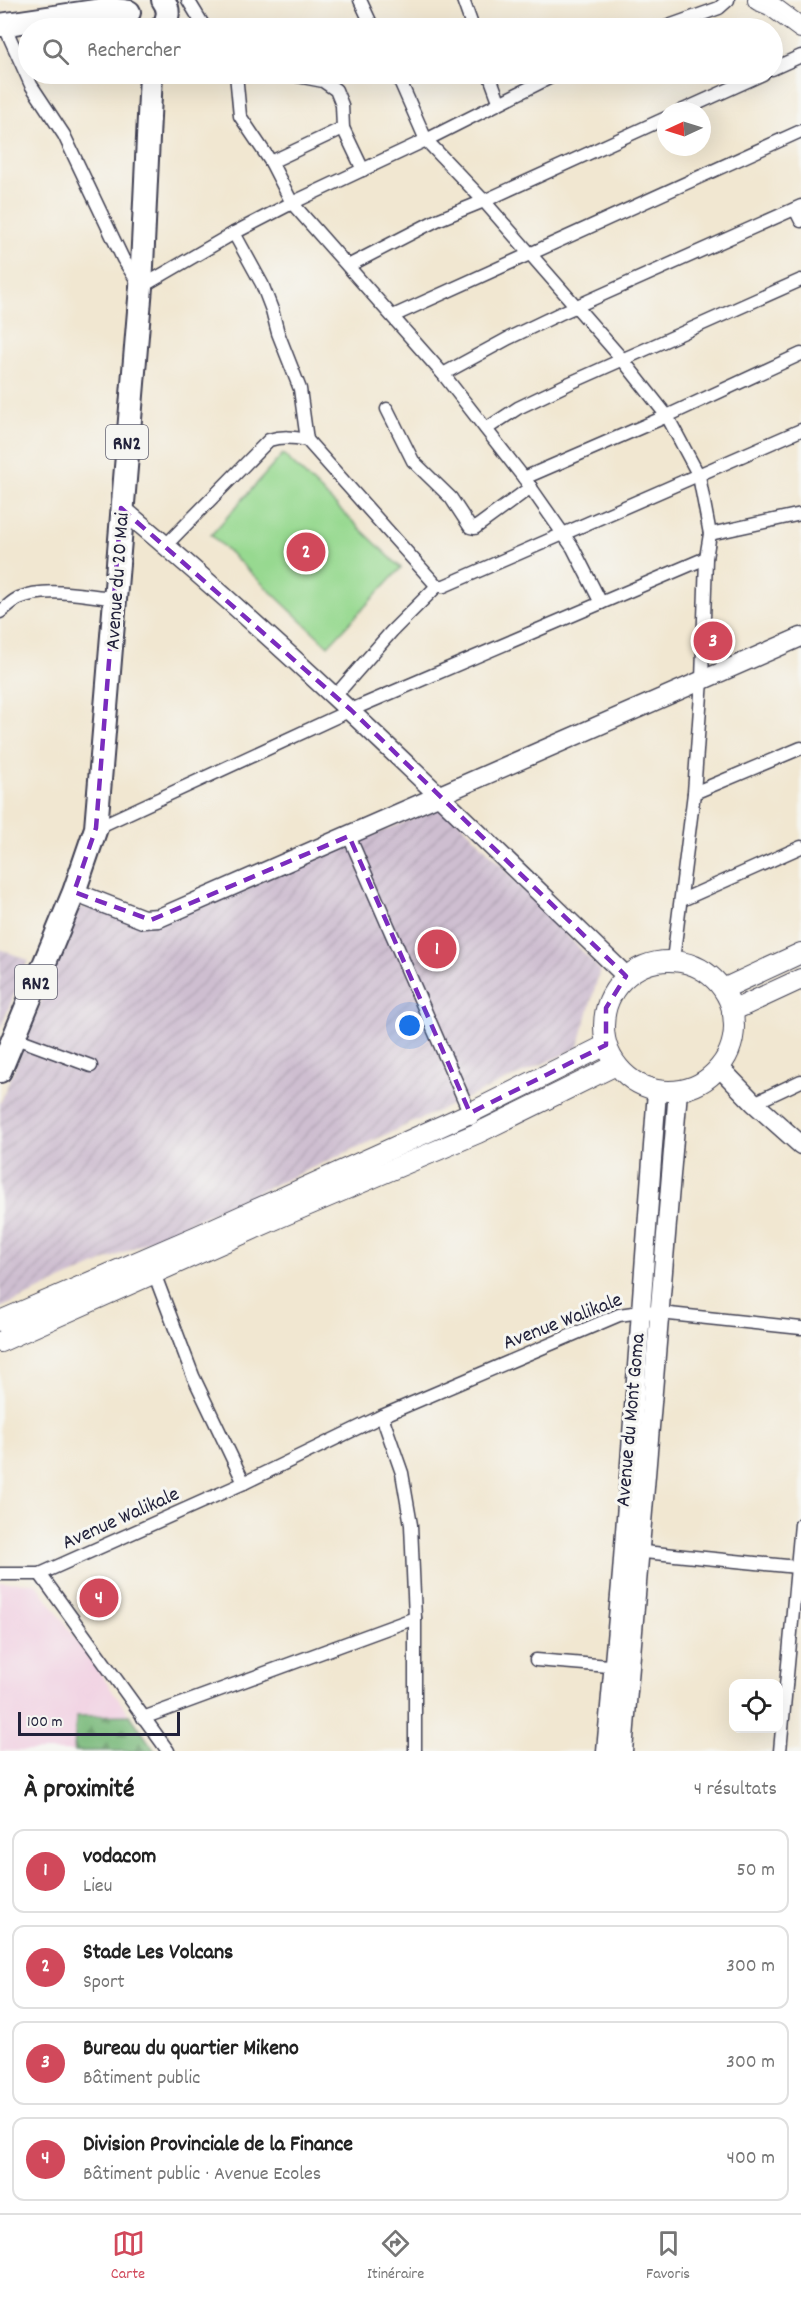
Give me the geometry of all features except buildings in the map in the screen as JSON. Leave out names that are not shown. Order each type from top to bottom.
[{"type":"highway","points":[[168,18],[174,2]]},
{"type":"highway","points":[[58,18],[123,10]]},
{"type":"highway","points":[[2,25],[18,23]]},
{"type":"highway","name":"Avenue du 20 Mai","points":[[0,1071],[74,892],[96,828],[141,287],[151,84]]},
{"type":"main road","points":[[767,2],[799,30]]},
{"type":"main road","points":[[723,989],[801,953]]},
{"type":"main road","points":[[673,960],[693,965],[709,975],[723,989],[732,1011],[734,1031],[730,1050],[720,1068],[708,1079],[678,1092],[657,1091],[641,1086],[627,1077],[616,1065],[606,1045],[603,1026],[606,1008],[614,990],[626,976],[648,964],[673,960]]},
{"type":"main road","points":[[732,1011],[801,979]]},
{"type":"main road","points":[[0,1321],[197,1236],[470,1113],[606,1045]]},
{"type":"main road","points":[[0,1342],[478,1133],[616,1065]]},
{"type":"street","points":[[360,0],[368,18]]},
{"type":"street","points":[[463,0],[469,18]]},
{"type":"street","points":[[691,18],[719,8],[728,0]]},
{"type":"street","points":[[174,2],[193,18]]},
{"type":"street","points":[[2,25],[18,58]]},
{"type":"street","points":[[783,64],[801,56]]},
{"type":"street","points":[[31,84],[64,135],[123,260],[141,287],[234,233],[292,203],[426,140],[536,84]]},
{"type":"street","points":[[237,84],[240,116],[271,162],[292,203],[443,374],[528,482],[564,533],[601,603]]},
{"type":"street","points":[[327,84],[336,90],[342,105],[343,128],[363,170]]},
{"type":"street","points":[[401,84],[426,140],[484,201],[622,359],[667,416],[699,476],[710,534],[706,558],[702,680],[693,793],[682,900],[673,960]]},
{"type":"street","points":[[493,84],[499,101]]},
{"type":"street","points":[[701,102],[740,84]]},
{"type":"street","points":[[348,266],[437,220],[657,122]]},
{"type":"street","points":[[271,162],[343,128]]},
{"type":"street","points":[[393,316],[532,255],[801,131]]},
{"type":"street","points":[[443,374],[509,338],[798,207],[801,221]]},
{"type":"street","points":[[234,233],[262,284],[300,389],[307,440],[437,586]]},
{"type":"street","points":[[486,429],[518,408],[801,280]]},
{"type":"street","points":[[387,409],[413,461],[451,498],[470,527],[476,528],[528,482],[801,354]]},
{"type":"street","points":[[335,696],[392,631],[437,586],[444,586],[801,430]]},
{"type":"street","points":[[166,545],[269,440],[286,437],[307,440]]},
{"type":"street","points":[[122,508],[351,710],[626,976]]},
{"type":"street","points":[[710,534],[801,514]]},
{"type":"street","points":[[96,828],[351,710],[706,558]]},
{"type":"street","points":[[0,612],[18,598],[32,595],[52,593],[114,598]]},
{"type":"street","points":[[74,892],[143,920],[151,920],[349,836],[801,637]]},
{"type":"street","points":[[693,793],[801,748]]},
{"type":"street","points":[[349,836],[478,1133]]},
{"type":"street","points":[[682,900],[801,847]]},
{"type":"street","points":[[13,1037],[91,1066]]},
{"type":"street","points":[[720,1068],[754,1103],[801,1145]]},
{"type":"street","points":[[754,1103],[801,1081]]},
{"type":"street","points":[[615,1747],[632,1551],[640,1312],[657,1091]]},
{"type":"street","name":"Avenue du Mont Goma","points":[[632,1551],[660,1313],[678,1092]]},
{"type":"street","points":[[154,1273],[193,1376],[244,1483]]},
{"type":"street","name":"Avenue Walikale","points":[[0,1574],[40,1574],[244,1483],[382,1416],[620,1315],[640,1312],[660,1313],[801,1328]]},
{"type":"street","points":[[382,1416],[402,1473],[412,1546],[415,1618],[415,1751]]},
{"type":"street","points":[[780,1751],[799,1583],[797,1567],[801,1524]]},
{"type":"street","points":[[632,1551],[797,1567]]},
{"type":"street","points":[[40,1574],[168,1751]]},
{"type":"street","points":[[143,1718],[415,1618]]},
{"type":"street","points":[[536,1660],[622,1668]]},
{"type":"highlighted area","points":[[121,508],[351,710],[626,976],[606,1008],[606,1045],[470,1113],[349,836],[151,920],[74,892],[96,828]]},
{"type":"shaded area","points":[[445,806],[600,970],[578,1048],[0,1308],[0,1104],[78,907],[116,910],[150,924]]},
{"type":"shaded area","points":[[0,949],[28,960],[0,1030]]},
{"type":"shaded area","points":[[0,1582],[36,1583],[155,1751],[0,1751]]},
{"type":"green space","points":[[283,454],[401,568],[328,646],[211,535]]},
{"type":"green space","points":[[130,1715],[155,1751],[74,1751],[76,1716]]},
{"type":"place","name":"Stade Les Volcans","points":[[306,552]]},
{"type":"place","name":"Bureau du quartier Mikeno","points":[[713,641]]},
{"type":"place","name":"vodacom","points":[[437,949]]},
{"type":"place","name":"Division Provinciale de la Finance","points":[[99,1598]]}]
